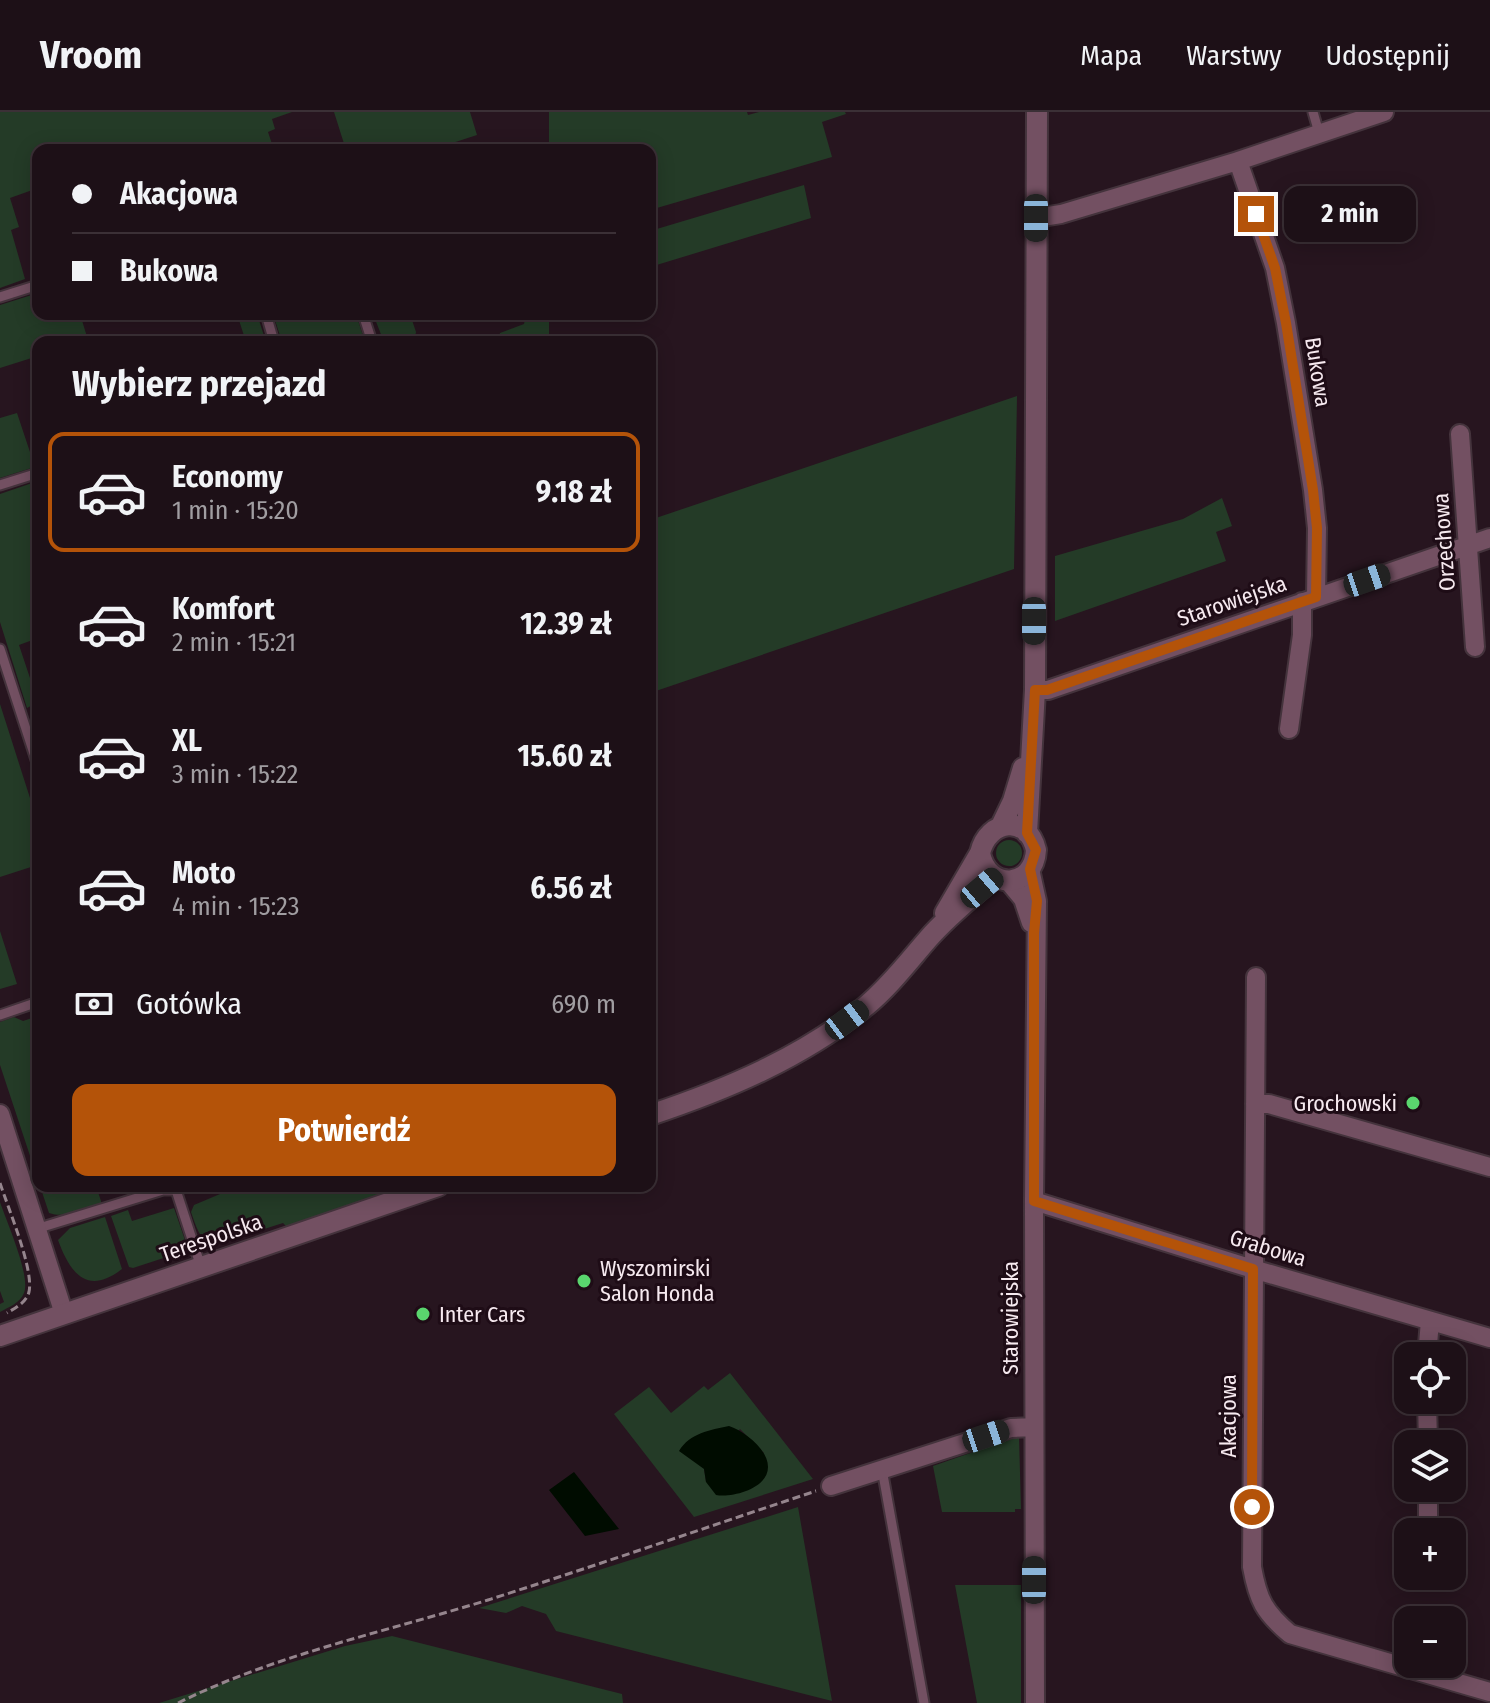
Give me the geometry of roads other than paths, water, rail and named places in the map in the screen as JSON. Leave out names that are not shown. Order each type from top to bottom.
[{"type":"street","points":[[980,853],[986,869],[1002,879],[1020,878],[1030,869],[1036,850],[1027,833],[1035,690],[1037,112]]},
{"type":"street","points":[[1036,218],[1061,214],[1238,161],[1384,112]]},
{"type":"street","name":"Bukowa","points":[[1238,161],[1275,268],[1317,528],[1289,729]]},
{"type":"street","name":"Orzechowa","points":[[1460,434],[1475,647]]},
{"type":"street","name":"Starowiejska","points":[[1035,690],[1047,690],[1490,538]]},
{"type":"street","points":[[656,1113],[712,1094],[801,1051],[867,1004],[897,976],[930,936],[980,853],[986,836],[1001,826],[1013,801],[1031,742]]},
{"type":"street","points":[[1001,826],[1017,827],[1027,833]]},
{"type":"street","name":"Starowiejska","points":[[1030,869],[1037,901],[1034,933],[1035,1703]]},
{"type":"street","points":[[930,936],[1002,879]]},
{"type":"street","name":"Starowiejska","points":[[1002,879],[1023,899],[1034,933]]},
{"type":"street","name":"Akacjowa","points":[[1256,977],[1252,1567],[1257,1594],[1268,1615],[1290,1634],[1490,1692]]},
{"type":"street","points":[[1255,1104],[1269,1104],[1490,1167]]},
{"type":"street","points":[[0,1114],[64,1314]]},
{"type":"street","name":"Terespolska","points":[[0,1336],[420,1192]]},
{"type":"street","name":"Grabowa","points":[[1034,1201],[1490,1338]]},
{"type":"street","points":[[1428,1342],[1430,1321]]},
{"type":"street","points":[[831,1486],[1011,1428],[1034,1427]]},
{"type":"lane","points":[[1313,112],[1319,133]]},
{"type":"lane","points":[[0,297],[32,287]]},
{"type":"lane","points":[[0,485],[32,475]]},
{"type":"lane","points":[[0,649],[32,748]]},
{"type":"lane","points":[[0,1015],[32,1004]]},
{"type":"lane","points":[[36,1229],[156,1192]]},
{"type":"lane","points":[[176,1192],[201,1267]]},
{"type":"lane","points":[[882,1469],[924,1703]]},
{"type":"place","name":"Grochowski","points":[[1413,1103]]},
{"type":"place","name":"Wyszomirski Salon Honda","points":[[584,1281]]},
{"type":"place","name":"Inter Cars","points":[[423,1314]]}]
